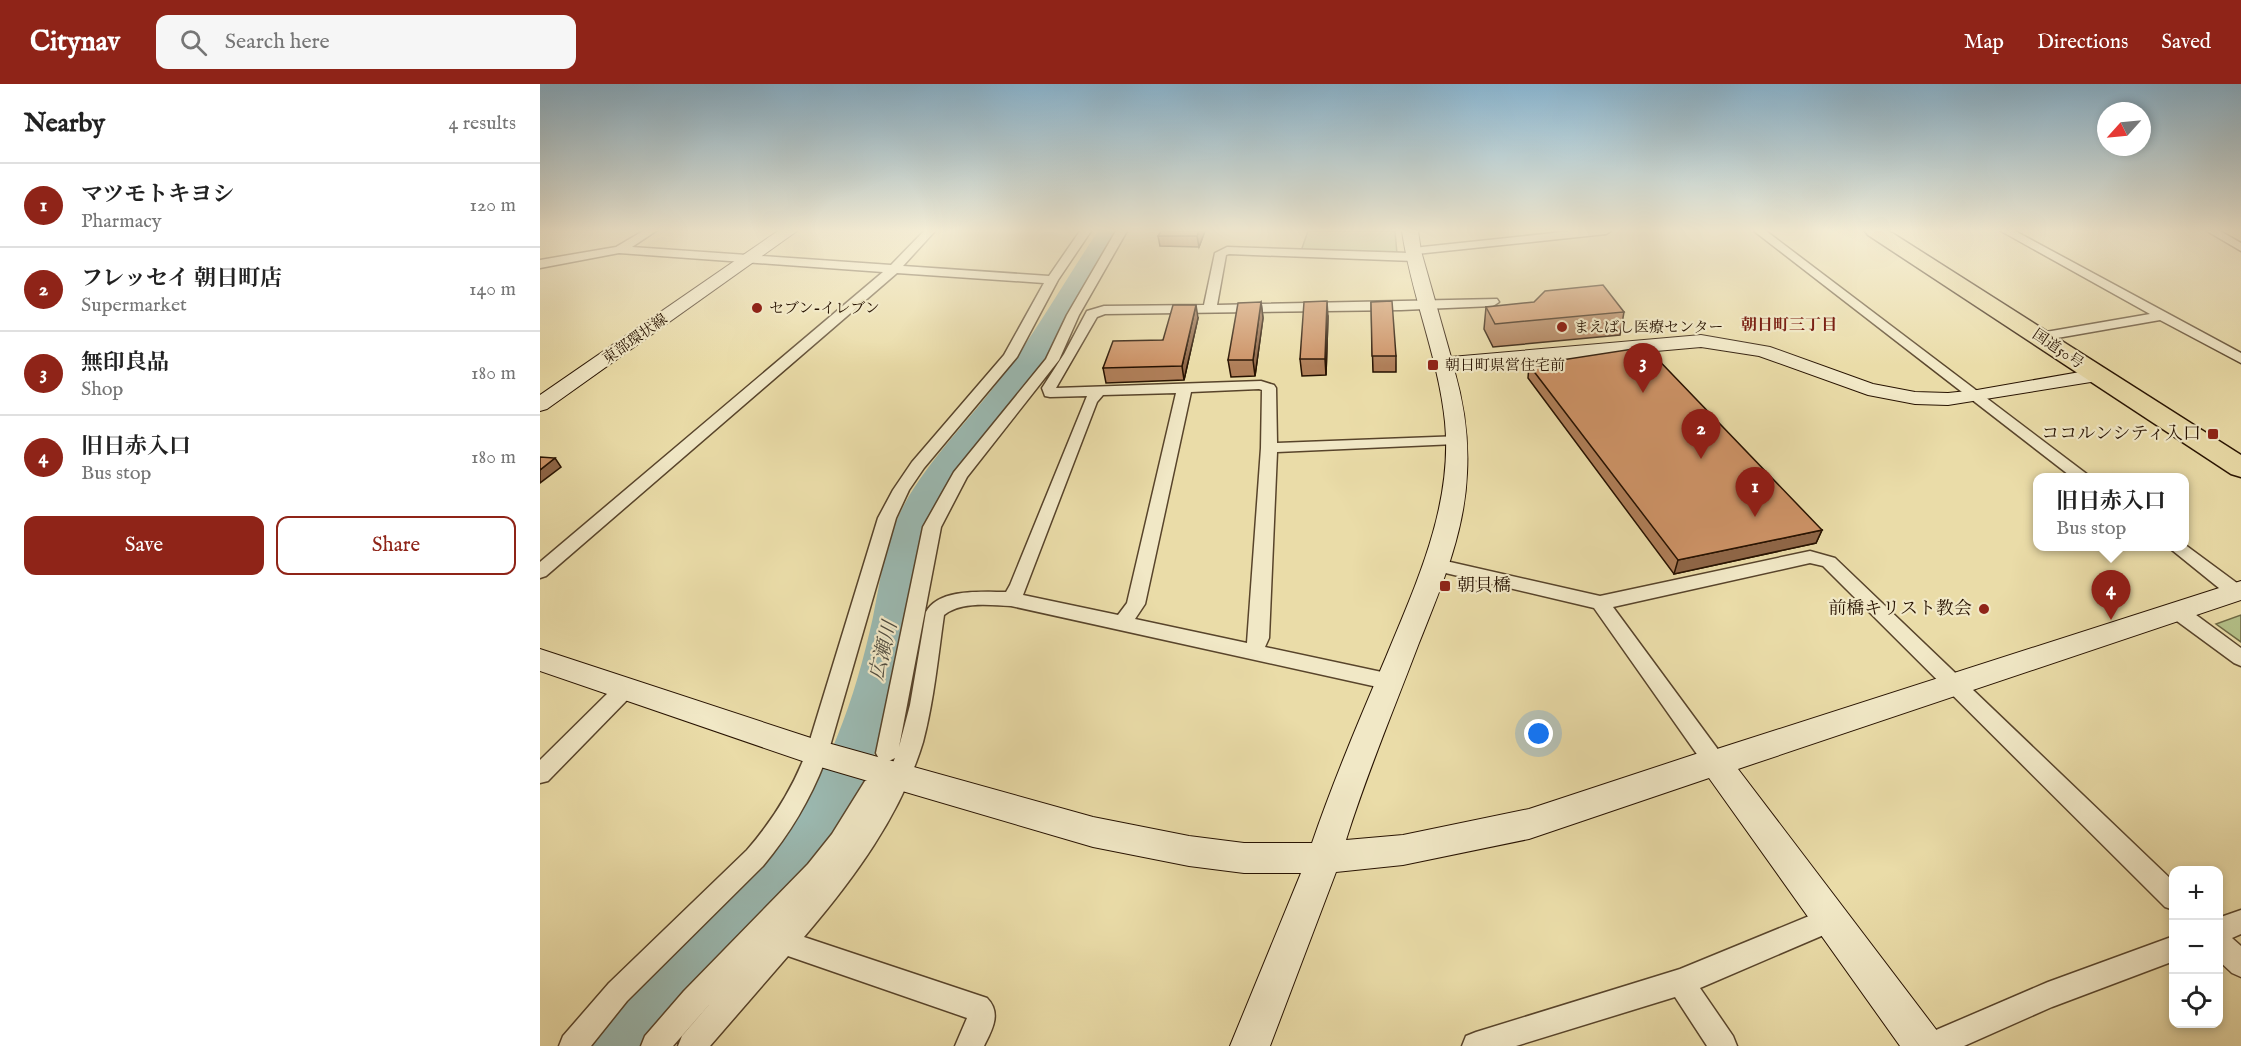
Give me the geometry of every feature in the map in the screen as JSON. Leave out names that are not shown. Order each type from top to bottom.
[{"type":"highway","name":"国道50号","points":[[1945,276],[2241,468]]},
{"type":"street","name":"東部環状線","points":[[540,405],[726,276]]},
{"type":"street","points":[[540,572],[886,276]]},
{"type":"street","points":[[993,276],[1052,280]]},
{"type":"street","points":[[573,1046],[618,992],[772,838],[804,788],[823,755],[877,550],[892,508],[918,465],[1007,361],[1055,276]]},
{"type":"street","points":[[692,1046],[726,1003],[784,940],[855,855],[882,771],[932,527],[960,475],[1052,360],[1073,315],[1096,276]]},
{"type":"street","points":[[1210,309],[1217,276]]},
{"type":"street","points":[[1250,1046],[1324,858],[1346,790],[1437,565],[1450,516],[1455,484],[1456,422],[1420,276]]},
{"type":"street","points":[[1818,276],[2079,473]]},
{"type":"street","points":[[2089,276],[2241,359]]},
{"type":"street","points":[[1254,651],[1259,638],[1270,390],[1267,387],[1059,394],[1048,391],[1092,314],[1104,310],[1493,302]]},
{"type":"street","points":[[2040,337],[2163,316]]},
{"type":"street","points":[[1443,364],[1701,341],[1763,351],[1868,389],[1915,398],[1948,399],[1977,396],[2097,375]]},
{"type":"street","points":[[1123,622],[1136,604],[1184,389]]},
{"type":"street","points":[[1011,598],[1019,586],[1090,401],[1098,392]]},
{"type":"street","points":[[1269,447],[1456,439]]},
{"type":"street","points":[[2182,551],[2239,591]]},
{"type":"street","points":[[1437,565],[1600,603],[1810,557],[1829,562],[2169,893]]},
{"type":"street","points":[[540,660],[823,755],[1093,831],[1189,851],[1244,858],[1324,858],[1403,850],[1498,831],[1548,817],[2239,591]]},
{"type":"street","points":[[655,1046],[706,986],[818,871],[837,847],[882,771],[915,734],[935,612],[939,606],[946,603],[1011,598],[1391,682]]},
{"type":"street","points":[[1600,603],[1924,1046]]},
{"type":"street","points":[[2177,611],[2241,658]]},
{"type":"street","points":[[540,774],[624,690]]},
{"type":"street","points":[[1476,1046],[1520,1029],[1680,982],[1831,919]]},
{"type":"street","points":[[2223,929],[2241,922]]},
{"type":"street","points":[[784,940],[798,948],[976,1008],[981,1012],[981,1024],[969,1046]]},
{"type":"street","points":[[2223,947],[2241,964]]},
{"type":"street","points":[[1932,1046],[2048,995],[2169,950]]},
{"type":"street","points":[[1680,982],[1723,1046]]},
{"type":"green space","points":[[2241,615],[2241,642],[2216,624]]},
{"type":"building","points":[[1603,285],[1624,312],[1495,324],[1486,307],[1534,302],[1545,291]]},
{"type":"building","points":[[1327,301],[1325,359],[1300,359],[1304,302]]},
{"type":"building","points":[[1392,301],[1396,356],[1372,356],[1371,302]]},
{"type":"building","points":[[1261,302],[1253,360],[1228,360],[1238,303]]},
{"type":"building","points":[[1173,305],[1196,305],[1182,366],[1103,368],[1113,341],[1163,340]]},
{"type":"building","points":[[1646,347],[1822,530],[1678,560],[1529,365]]},
{"type":"building","points":[[540,457],[555,458],[540,470]]},
{"type":"waterway","name":"広瀬川","points":[[621,1046],[788,861],[832,799],[851,758],[874,695],[890,630],[905,548],[921,505],[945,468],[1026,365],[1082,276]]},
{"type":"place","name":"セブン-イレブン","points":[[757,308]]},
{"type":"place","name":"まえばし医療センター","points":[[1562,327]]},
{"type":"place","name":"朝日町県営住宅前","points":[[1433,365]]},
{"type":"place","name":"無印良品","points":[[1643,393]]},
{"type":"place","name":"ココルンシティ入口","points":[[2213,434]]},
{"type":"place","name":"フレッセイ 朝日町店","points":[[1701,459]]},
{"type":"place","name":"マツモトキヨシ","points":[[1755,517]]},
{"type":"place","name":"朝貝橋","points":[[1445,586]]},
{"type":"place","name":"前橋キリスト教会","points":[[1984,609]]},
{"type":"place","name":"旧日赤入口","points":[[2111,620]]},
{"type":"district","name":"朝日町三丁目","points":[[1789,326]]}]
